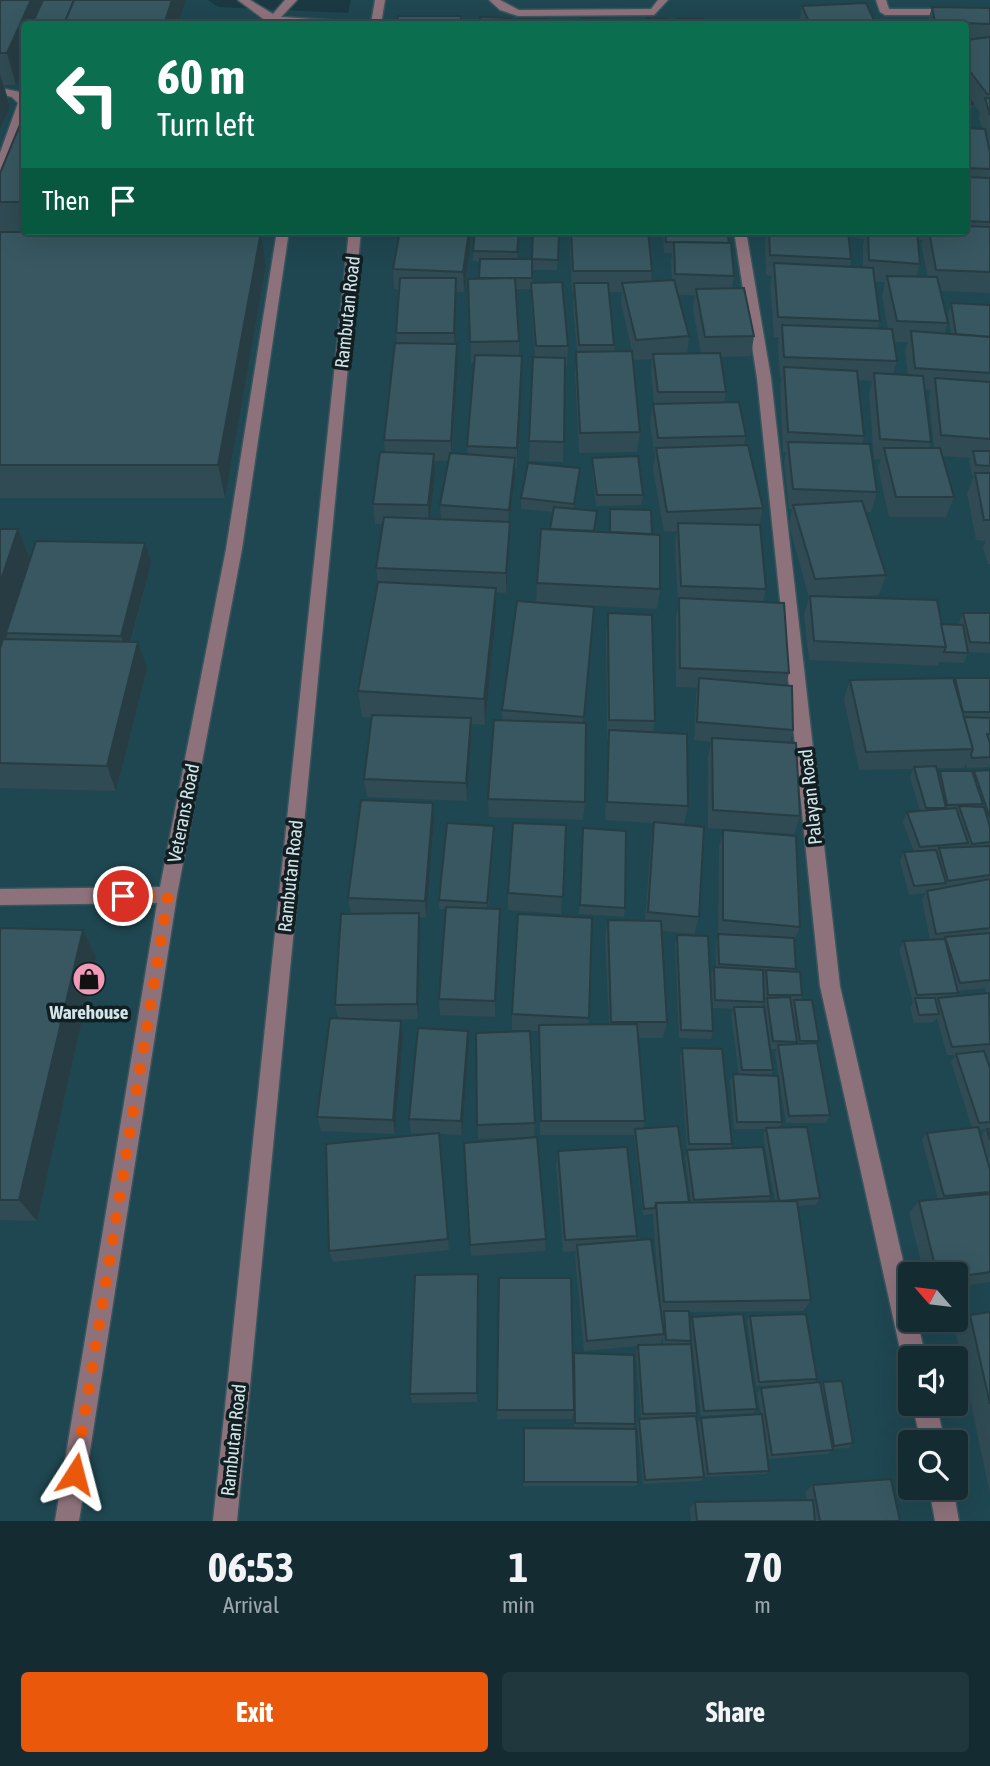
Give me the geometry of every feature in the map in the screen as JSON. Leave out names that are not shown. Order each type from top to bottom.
[{"type":"street","points":[[243,0],[273,21]]},
{"type":"street","points":[[275,21],[284,6],[292,0]]},
{"type":"street","points":[[376,21],[380,0]]},
{"type":"street","points":[[494,0],[504,8],[518,13],[654,12],[663,0]]},
{"type":"street","points":[[881,0],[885,12],[990,12]]},
{"type":"street","points":[[0,91],[16,94],[21,99]]},
{"type":"street","points":[[0,170],[21,110]]},
{"type":"street","name":"Rambutan Road","points":[[225,1521],[355,235]]},
{"type":"street","name":"Palayan Road","points":[[741,235],[766,391],[831,986],[911,1346]]},
{"type":"street","name":"Veterans Road","points":[[67,1521],[168,895],[234,549],[277,242]]},
{"type":"street","points":[[0,897],[168,895]]},
{"type":"street","points":[[943,1500],[947,1521]]},
{"type":"shaded area","points":[[0,0],[208,0],[219,7],[348,13],[351,0],[990,0],[990,1521],[0,1521]]},
{"type":"building","points":[[0,0],[31,0],[7,53],[0,53]]},
{"type":"building","points":[[43,0],[74,0],[65,21],[33,21]]},
{"type":"building","points":[[74,0],[172,0],[165,21],[65,21]]},
{"type":"building","points":[[866,3],[875,21],[809,21],[802,6]]},
{"type":"building","points":[[932,7],[990,8],[990,24],[935,21]]},
{"type":"building","points":[[398,16],[461,16],[461,21],[397,21]]},
{"type":"building","points":[[480,17],[511,18],[510,21],[480,21]]},
{"type":"building","points":[[582,18],[612,20],[612,21],[582,21]]},
{"type":"building","points":[[647,18],[668,21],[647,21]]},
{"type":"building","points":[[677,18],[703,18],[704,21],[678,21]]},
{"type":"building","points":[[519,19],[547,19],[547,21]]},
{"type":"building","points":[[990,37],[990,94],[987,94],[969,70],[969,40]]},
{"type":"building","points":[[985,98],[990,98],[990,115]]},
{"type":"building","points":[[21,122],[21,202],[0,202],[0,173]]},
{"type":"building","points":[[969,128],[985,129],[990,169],[969,168]]},
{"type":"building","points":[[969,177],[990,178],[990,222],[969,221]]},
{"type":"building","points":[[969,226],[990,227],[990,272],[936,270],[930,235],[969,235]]},
{"type":"building","points":[[0,232],[21,232],[21,235],[260,235],[218,465],[0,465]]},
{"type":"building","points":[[399,235],[468,235],[463,272],[393,269]]},
{"type":"building","points":[[475,235],[519,235],[517,252],[473,251]]},
{"type":"building","points":[[533,235],[559,235],[558,260],[532,259]]},
{"type":"building","points":[[571,235],[648,235],[652,271],[573,271]]},
{"type":"building","points":[[665,235],[728,235],[729,243],[666,242]]},
{"type":"building","points":[[769,235],[848,235],[851,259],[770,255]]},
{"type":"building","points":[[868,235],[917,235],[920,264],[869,260]]},
{"type":"building","points":[[674,242],[731,243],[734,276],[675,274]]},
{"type":"building","points":[[480,259],[532,259],[532,278],[479,278]]},
{"type":"building","points":[[774,263],[873,268],[880,321],[778,317]]},
{"type":"building","points":[[887,276],[937,277],[948,323],[897,321]]},
{"type":"building","points":[[400,278],[456,278],[454,333],[396,333]]},
{"type":"building","points":[[515,278],[519,341],[470,342],[468,279]]},
{"type":"building","points":[[674,280],[689,336],[636,340],[622,283]]},
{"type":"building","points":[[562,282],[568,346],[536,346],[531,283]]},
{"type":"building","points":[[574,283],[608,283],[614,345],[579,345]]},
{"type":"building","points":[[744,288],[754,336],[705,337],[696,289]]},
{"type":"building","points":[[951,303],[990,305],[990,337],[956,334]]},
{"type":"building","points":[[782,325],[892,329],[897,361],[784,357]]},
{"type":"building","points":[[911,331],[990,337],[990,373],[915,368]]},
{"type":"building","points":[[395,343],[457,344],[451,441],[384,440]]},
{"type":"building","points":[[632,351],[640,432],[580,433],[576,352]]},
{"type":"building","points":[[720,353],[726,392],[658,392],[653,354]]},
{"type":"building","points":[[475,355],[522,356],[517,448],[467,446]]},
{"type":"building","points":[[533,357],[565,358],[564,442],[529,441]]},
{"type":"building","points":[[784,367],[857,371],[864,436],[788,432]]},
{"type":"building","points":[[874,373],[923,376],[931,442],[880,439]]},
{"type":"building","points":[[935,378],[990,382],[990,439],[941,435]]},
{"type":"building","points":[[739,402],[746,436],[658,438],[653,404]]},
{"type":"building","points":[[788,442],[870,444],[877,492],[793,489]]},
{"type":"building","points":[[748,445],[763,508],[667,512],[656,448]]},
{"type":"building","points":[[884,448],[940,448],[954,497],[896,497]]},
{"type":"building","points":[[973,451],[990,451],[990,466],[976,465]]},
{"type":"building","points":[[380,452],[434,454],[428,505],[373,504]]},
{"type":"building","points":[[450,453],[515,458],[509,510],[440,505]]},
{"type":"building","points":[[638,456],[643,495],[597,495],[592,458]]},
{"type":"building","points":[[528,463],[580,468],[574,504],[521,498]]},
{"type":"building","points":[[975,473],[990,473],[990,520],[984,520]]},
{"type":"building","points":[[862,501],[886,575],[815,579],[793,505]]},
{"type":"building","points":[[554,507],[597,511],[594,531],[550,529]]},
{"type":"building","points":[[610,509],[651,510],[652,534],[610,532]]},
{"type":"building","points":[[384,517],[510,522],[506,573],[376,568]]},
{"type":"building","points":[[678,523],[760,525],[766,589],[681,586]]},
{"type":"building","points":[[0,529],[18,529],[0,583]]},
{"type":"building","points":[[541,529],[660,535],[660,589],[537,583]]},
{"type":"building","points":[[36,541],[145,543],[121,636],[6,633]]},
{"type":"building","points":[[378,582],[496,588],[484,699],[358,691]]},
{"type":"building","points":[[810,596],[937,600],[946,647],[814,641]]},
{"type":"building","points":[[679,598],[784,603],[789,673],[680,668]]},
{"type":"building","points":[[517,601],[594,607],[584,717],[502,710]]},
{"type":"building","points":[[608,613],[652,615],[655,721],[609,720]]},
{"type":"building","points":[[963,613],[990,613],[990,643],[970,642]]},
{"type":"building","points":[[941,624],[963,625],[968,653],[944,652],[946,647]]},
{"type":"building","points":[[3,639],[138,642],[107,766],[0,763],[0,649]]},
{"type":"building","points":[[699,678],[792,686],[793,730],[697,722]]},
{"type":"building","points":[[953,678],[973,749],[866,752],[850,680]]},
{"type":"building","points":[[955,678],[990,678],[990,712],[963,712]]},
{"type":"building","points":[[372,715],[471,718],[466,783],[364,779]]},
{"type":"building","points":[[964,717],[990,718],[990,734],[987,734],[990,757],[972,758],[973,749]]},
{"type":"building","points":[[494,720],[586,723],[585,802],[488,799]]},
{"type":"building","points":[[609,730],[687,734],[688,806],[607,802]]},
{"type":"building","points":[[712,738],[796,743],[800,816],[713,810]]},
{"type":"building","points":[[936,766],[946,808],[926,808],[914,767]]},
{"type":"building","points":[[990,770],[990,818],[974,771]]},
{"type":"building","points":[[940,771],[972,771],[983,804],[947,805]]},
{"type":"building","points":[[361,800],[433,803],[425,901],[348,898]]},
{"type":"building","points":[[959,806],[984,807],[990,827],[990,842],[972,844]]},
{"type":"building","points":[[956,808],[968,843],[920,847],[907,812]]},
{"type":"building","points":[[654,822],[704,827],[699,917],[648,912]]},
{"type":"building","points":[[447,823],[494,826],[487,903],[439,900]]},
{"type":"building","points":[[513,823],[566,825],[563,897],[508,893]]},
{"type":"building","points":[[583,828],[626,831],[625,908],[580,905]]},
{"type":"building","points":[[723,830],[796,836],[800,927],[723,920]]},
{"type":"building","points":[[990,846],[990,875],[948,881],[939,848]]},
{"type":"building","points":[[936,850],[946,883],[914,886],[904,852]]},
{"type":"building","points":[[990,879],[990,928],[936,934],[927,891]]},
{"type":"building","points":[[446,907],[500,909],[495,1001],[439,999]]},
{"type":"building","points":[[419,913],[417,1004],[335,1005],[341,914]]},
{"type":"building","points":[[518,914],[592,918],[589,1018],[512,1014]]},
{"type":"building","points":[[608,920],[661,921],[667,1022],[611,1022]]},
{"type":"building","points":[[0,928],[83,930],[19,1200],[0,1200]]},
{"type":"building","points":[[990,933],[990,980],[960,983],[945,937]]},
{"type":"building","points":[[718,934],[794,938],[796,969],[719,964]]},
{"type":"building","points":[[677,935],[708,936],[713,1031],[681,1030]]},
{"type":"building","points":[[945,939],[958,993],[917,995],[904,941]]},
{"type":"building","points":[[714,967],[763,970],[764,1002],[715,1000]]},
{"type":"building","points":[[766,970],[800,972],[802,995],[768,995]]},
{"type":"building","points":[[989,993],[990,1044],[952,1047],[938,998]]},
{"type":"building","points":[[790,997],[797,1042],[773,1041],[767,998]]},
{"type":"building","points":[[915,998],[935,998],[939,1014],[919,1015]]},
{"type":"building","points":[[794,1000],[812,1000],[819,1041],[800,1041]]},
{"type":"building","points":[[734,1007],[764,1007],[773,1070],[742,1070]]},
{"type":"building","points":[[330,1018],[401,1021],[393,1120],[317,1117]]},
{"type":"building","points":[[637,1024],[645,1121],[541,1121],[539,1025]]},
{"type":"building","points":[[418,1028],[468,1031],[461,1121],[409,1119]]},
{"type":"building","points":[[530,1031],[535,1123],[477,1125],[476,1033]]},
{"type":"building","points":[[817,1043],[830,1115],[789,1116],[778,1045]]},
{"type":"building","points":[[682,1048],[722,1049],[732,1144],[689,1144]]},
{"type":"building","points":[[984,1051],[990,1068],[990,1122],[979,1123],[956,1054]]},
{"type":"building","points":[[733,1074],[778,1076],[782,1122],[737,1122]]},
{"type":"building","points":[[678,1126],[689,1202],[656,1203],[655,1208],[644,1209],[635,1129]]},
{"type":"building","points":[[807,1127],[820,1198],[779,1201],[766,1128]]},
{"type":"building","points":[[978,1127],[990,1170],[990,1192],[944,1196],[927,1133]]},
{"type":"building","points":[[439,1133],[448,1239],[329,1251],[326,1144]]},
{"type":"building","points":[[537,1137],[546,1239],[470,1245],[464,1143]]},
{"type":"building","points":[[627,1147],[637,1236],[565,1240],[558,1151]]},
{"type":"building","points":[[763,1147],[771,1196],[694,1200],[687,1150]]},
{"type":"building","points":[[990,1194],[990,1272],[968,1275],[968,1262],[934,1262],[919,1201]]},
{"type":"building","points":[[797,1201],[811,1300],[664,1302],[656,1203]]},
{"type":"building","points":[[651,1239],[664,1334],[587,1341],[577,1245]]},
{"type":"building","points":[[478,1274],[477,1393],[410,1394],[415,1275]]},
{"type":"building","points":[[499,1278],[571,1278],[574,1410],[497,1410]]},
{"type":"building","points":[[664,1311],[689,1311],[691,1341],[666,1340]]},
{"type":"building","points":[[990,1312],[990,1404],[970,1315]]},
{"type":"building","points":[[743,1314],[757,1409],[704,1411],[692,1317]]},
{"type":"building","points":[[806,1314],[817,1379],[759,1382],[750,1316]]},
{"type":"building","points":[[691,1344],[697,1413],[643,1414],[638,1345]]},
{"type":"building","points":[[574,1353],[634,1355],[635,1424],[575,1423]]},
{"type":"building","points":[[842,1381],[853,1443],[834,1446],[823,1382]]},
{"type":"building","points":[[820,1382],[833,1450],[772,1455],[761,1388]]},
{"type":"building","points":[[762,1414],[769,1471],[708,1474],[701,1418]]},
{"type":"building","points":[[696,1416],[704,1477],[645,1480],[639,1419]]},
{"type":"building","points":[[524,1428],[636,1429],[638,1482],[524,1482]]},
{"type":"building","points":[[891,1479],[900,1521],[820,1521],[813,1485]]},
{"type":"building","points":[[813,1500],[815,1521],[697,1521],[695,1502]]},
{"type":"place","name":"Warehouse","points":[[89,979]]},
{"type":"route","points":[[75,1474],[168,895],[123,896]]}]
